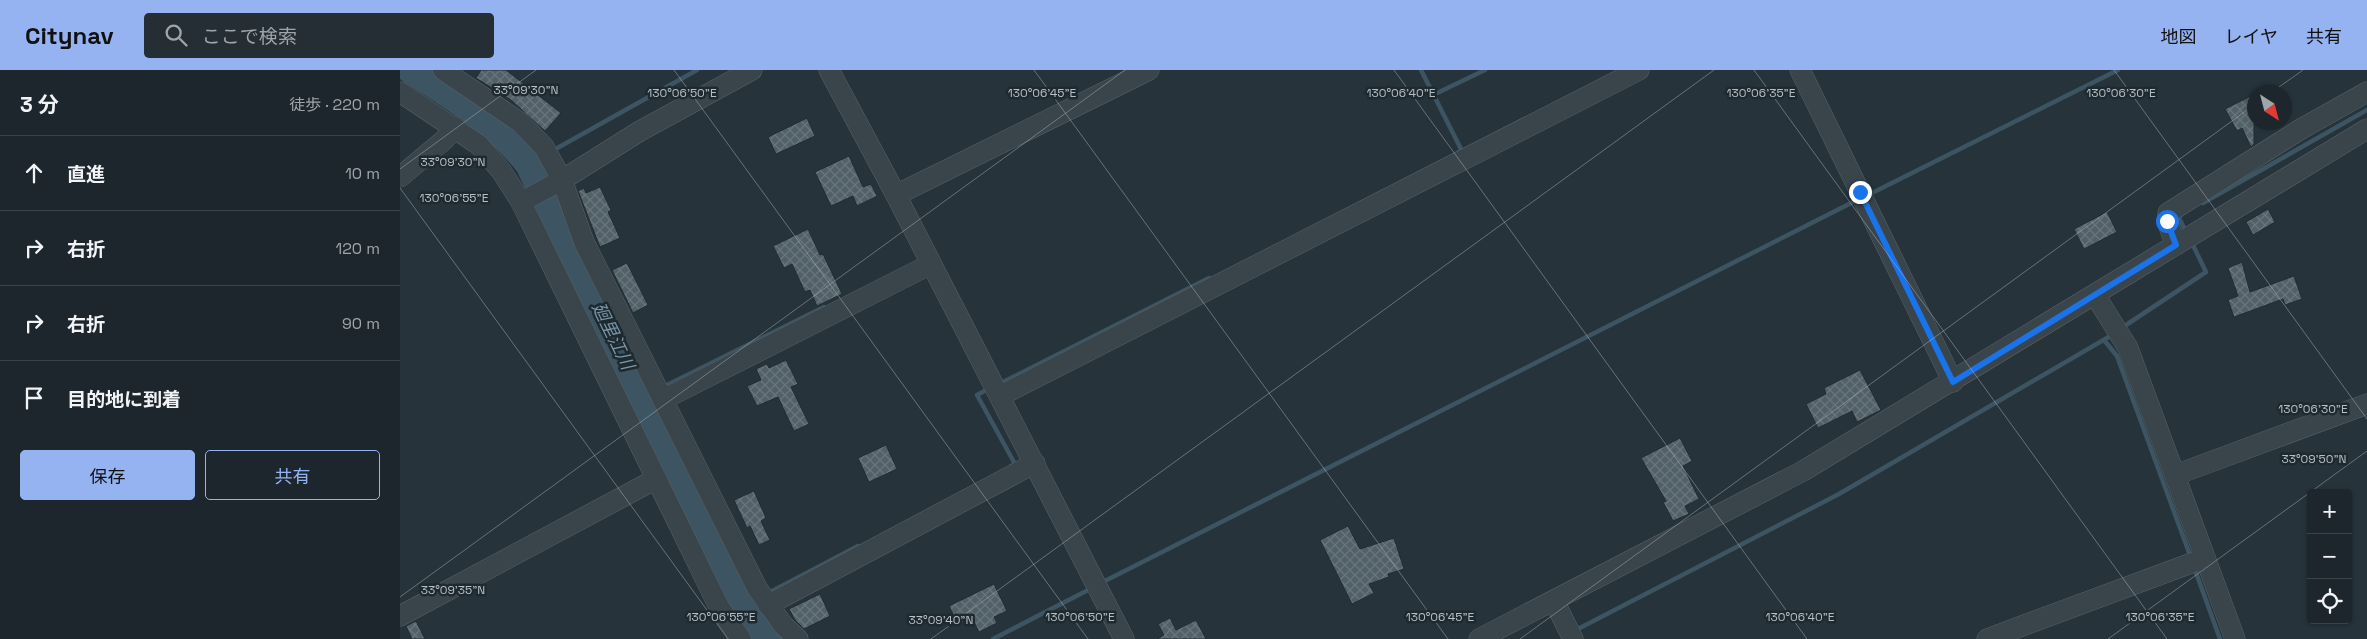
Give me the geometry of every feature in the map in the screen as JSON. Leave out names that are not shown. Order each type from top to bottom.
[{"type":"street","points":[[443,70],[521,123],[547,152],[584,242],[661,392],[757,588],[783,625],[798,639]]},
{"type":"street","points":[[525,199],[559,182],[640,131],[752,70]]},
{"type":"street","points":[[829,70],[896,195],[1124,639]]},
{"type":"street","points":[[896,195],[1148,70]]},
{"type":"street","points":[[996,389],[1639,70]]},
{"type":"street","points":[[1800,70],[1953,382]]},
{"type":"street","points":[[400,92],[455,127],[479,145],[525,199],[656,479],[719,607],[741,639]]},
{"type":"street","points":[[2184,240],[2167,221],[2168,213],[2301,129],[2367,92]]},
{"type":"street","points":[[400,177],[444,140],[455,127]]},
{"type":"street","points":[[1479,639],[1803,471],[1953,382],[2367,129]]},
{"type":"street","points":[[661,392],[931,264]]},
{"type":"street","points":[[2095,295],[2128,348],[2175,475],[2197,561],[2235,639]]},
{"type":"street","points":[[2175,475],[2367,404]]},
{"type":"street","points":[[768,605],[1035,464]]},
{"type":"street","points":[[400,616],[656,479]]},
{"type":"street","points":[[1987,639],[2197,561]]},
{"type":"street","points":[[1554,601],[1569,632]]},
{"type":"building","points":[[481,70],[506,70],[561,113],[545,131],[511,100],[476,78]]},
{"type":"building","points":[[2247,98],[2247,130],[2254,130],[2254,144],[2251,147],[2242,128],[2237,131],[2225,109]]},
{"type":"building","points":[[807,118],[815,136],[776,154],[768,137]]},
{"type":"building","points":[[849,156],[863,187],[871,184],[877,196],[857,206],[853,196],[831,206],[815,172]]},
{"type":"building","points":[[600,187],[611,210],[608,212],[620,238],[600,247],[578,191],[584,188],[586,193]]},
{"type":"building","points":[[2268,209],[2275,222],[2253,235],[2246,222]]},
{"type":"building","points":[[2107,212],[2117,232],[2084,249],[2074,229]]},
{"type":"building","points":[[808,229],[820,255],[823,254],[842,294],[817,306],[810,290],[805,292],[792,264],[784,268],[773,246]]},
{"type":"building","points":[[2242,262],[2250,292],[2294,276],[2302,299],[2285,305],[2283,299],[2234,317],[2228,300],[2238,296],[2228,268]]},
{"type":"building","points":[[627,263],[648,305],[633,313],[612,270]]},
{"type":"building","points":[[786,360],[798,384],[791,387],[809,424],[794,431],[778,397],[757,406],[747,386],[761,380],[756,369],[767,364],[769,368]]},
{"type":"building","points":[[1860,370],[1881,410],[1857,422],[1852,411],[1818,428],[1806,404],[1826,394],[1824,388]]},
{"type":"building","points":[[1680,438],[1692,461],[1683,466],[1699,499],[1685,506],[1689,514],[1673,521],[1663,502],[1666,501],[1641,458]]},
{"type":"building","points":[[886,445],[897,469],[869,482],[858,458]]},
{"type":"building","points":[[754,491],[766,518],[761,521],[770,540],[759,545],[750,526],[747,528],[734,500]]},
{"type":"building","points":[[1348,526],[1360,549],[1394,538],[1404,569],[1388,574],[1389,577],[1369,584],[1374,593],[1352,604],[1320,540]]},
{"type":"building","points":[[994,584],[1007,611],[994,617],[997,623],[979,632],[972,618],[958,624],[949,606]]},
{"type":"building","points":[[820,594],[830,616],[804,629],[795,620],[789,609]]},
{"type":"building","points":[[1170,618],[1176,630],[1196,620],[1206,639],[1157,639],[1164,635],[1158,624]]},
{"type":"building","points":[[416,621],[425,639],[412,639],[406,626]]},
{"type":"waterway","name":"廻里江川","points":[[411,70],[474,112],[517,150],[529,164],[588,290],[744,607],[758,626],[771,639]]},
{"type":"waterway","points":[[552,151],[697,70]]},
{"type":"waterway","points":[[1421,70],[1462,151],[1459,152]]},
{"type":"waterway","points":[[1433,95],[1485,70]]},
{"type":"waterway","points":[[1866,196],[2118,70]]},
{"type":"waterway","points":[[2203,203],[2367,110]]},
{"type":"waterway","points":[[529,164],[543,156]]},
{"type":"waterway","points":[[1101,583],[1857,200]]},
{"type":"waterway","points":[[2181,215],[2178,216],[2186,232]]},
{"type":"waterway","points":[[2123,327],[2206,272],[2191,241]]},
{"type":"waterway","points":[[999,384],[1209,278]]},
{"type":"waterway","points":[[661,388],[824,307]]},
{"type":"waterway","points":[[1574,631],[1839,494],[2112,335]]},
{"type":"waterway","points":[[2104,340],[2117,356],[2191,558]]},
{"type":"waterway","points":[[990,388],[977,395],[1015,464],[1011,466]]},
{"type":"waterway","points":[[641,398],[652,392]]},
{"type":"waterway","points":[[772,591],[858,546]]},
{"type":"waterway","points":[[2194,567],[2220,639]]},
{"type":"waterway","points":[[993,639],[1092,588]]},
{"type":"waterway","points":[[744,607],[753,601]]},
{"type":"route","points":[[1860,192],[1953,382],[2176,245],[2167,221]]}]
